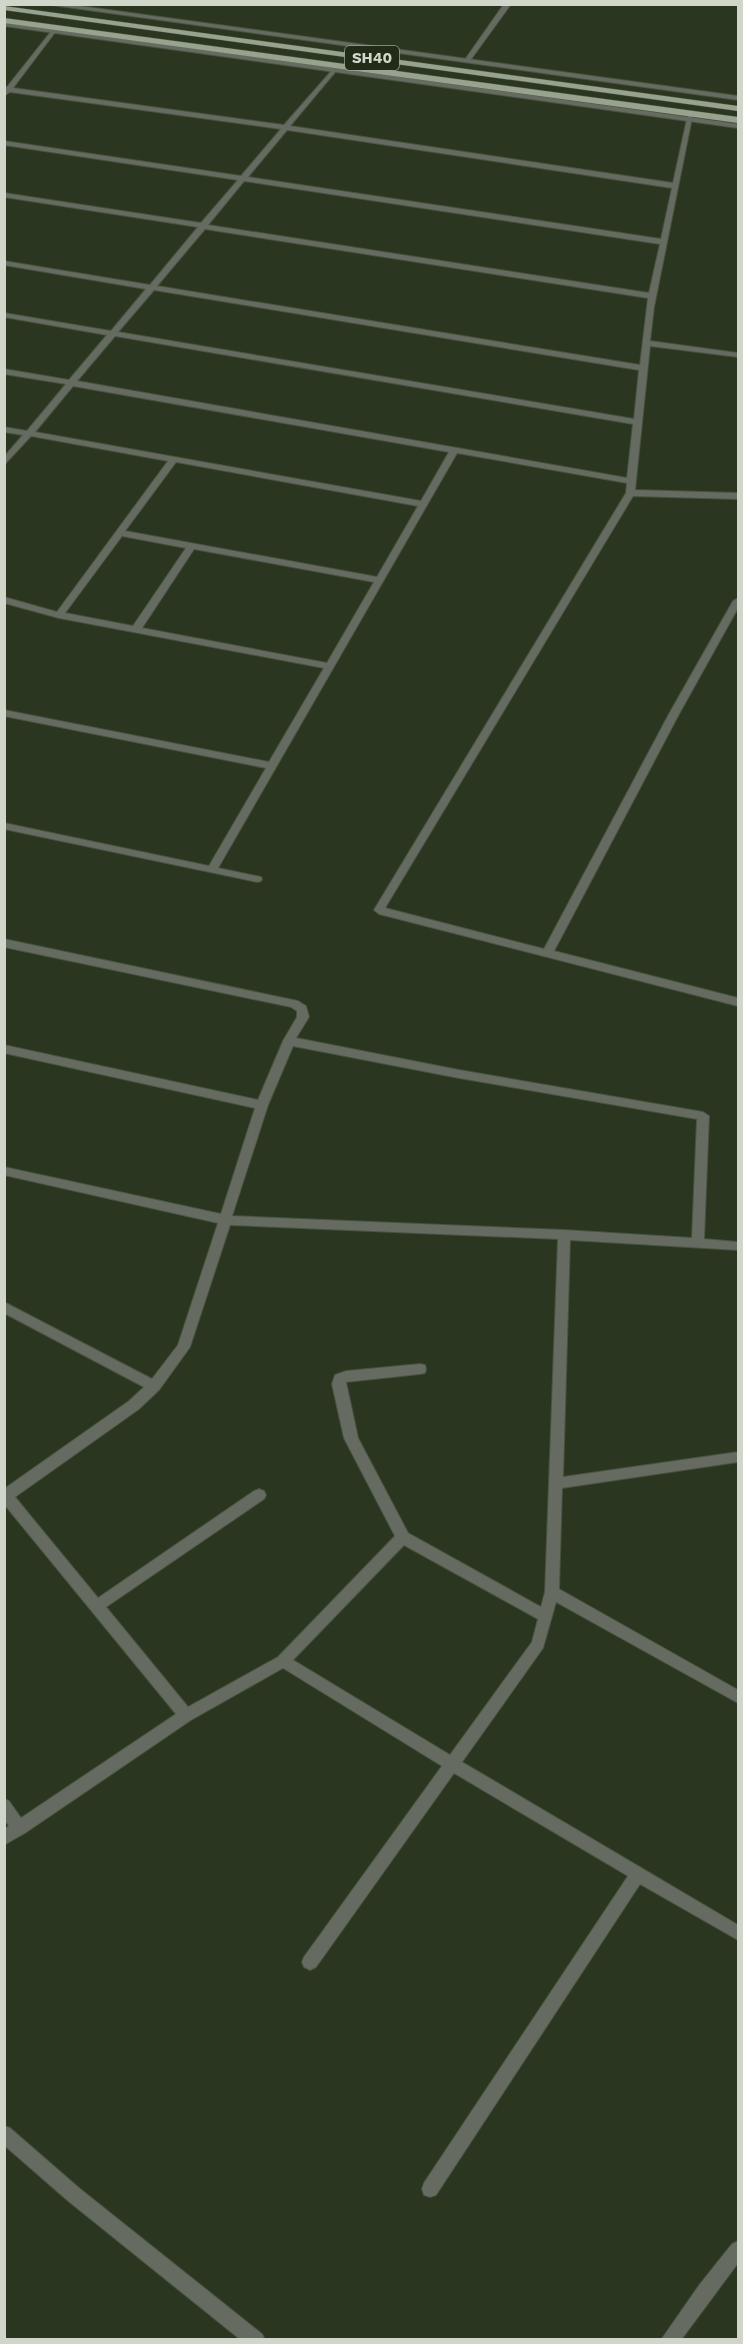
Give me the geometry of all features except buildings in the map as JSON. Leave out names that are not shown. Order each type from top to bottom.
[{"type":"main road","name":"SH40","points":[[4,8],[738,109]]},
{"type":"main road","name":"SH40","points":[[4,22],[690,117],[738,120]]},
{"type":"main road","points":[[534,81],[539,71]]},
{"type":"main road","points":[[720,107],[726,96]]},
{"type":"street","points":[[47,4],[738,98]]},
{"type":"street","points":[[467,61],[508,5]]},
{"type":"street","points":[[4,22],[53,31],[334,70],[690,117],[738,126]]},
{"type":"street","points":[[6,91],[53,31]]},
{"type":"street","points":[[4,463],[334,70]]},
{"type":"street","points":[[6,91],[287,128],[675,186]]},
{"type":"street","points":[[690,117],[652,296],[630,493],[379,909],[738,1002]]},
{"type":"street","points":[[4,142],[664,242]]},
{"type":"street","points":[[4,195],[652,296]]},
{"type":"street","points":[[4,263],[644,368]]},
{"type":"street","points":[[4,315],[638,422]]},
{"type":"street","points":[[646,343],[738,355]]},
{"type":"street","points":[[4,371],[632,481]]},
{"type":"street","points":[[4,429],[423,504]]},
{"type":"street","points":[[212,870],[455,449]]},
{"type":"street","points":[[60,615],[174,459]]},
{"type":"street","points":[[630,493],[738,496]]},
{"type":"street","points":[[120,532],[379,580]]},
{"type":"street","points":[[136,629],[192,546]]},
{"type":"street","points":[[4,600],[60,615],[329,666]]},
{"type":"street","points":[[547,953],[674,714],[738,601]]},
{"type":"street","points":[[4,713],[272,766]]},
{"type":"street","points":[[4,826],[257,879]]},
{"type":"street","points":[[4,943],[294,1004],[302,1010],[303,1017],[289,1041],[262,1105],[184,1347],[154,1386],[134,1405],[5,1497],[186,1715]]},
{"type":"street","points":[[289,1041],[459,1074],[703,1116],[698,1243]]},
{"type":"street","points":[[4,1049],[262,1105]]},
{"type":"street","points":[[4,1171],[225,1220],[564,1235],[738,1246]]},
{"type":"street","points":[[310,1962],[538,1644],[552,1592],[564,1235]]},
{"type":"street","points":[[4,1307],[154,1386]]},
{"type":"street","points":[[420,1369],[346,1376],[340,1379],[339,1384],[351,1438],[403,1537],[544,1616]]},
{"type":"street","points":[[555,1484],[738,1457]]},
{"type":"street","points":[[97,1606],[259,1495]]},
{"type":"street","points":[[4,1838],[186,1715],[283,1661],[403,1537]]},
{"type":"street","points":[[552,1592],[737,1694]]},
{"type":"street","points":[[283,1661],[738,1933]]},
{"type":"street","points":[[4,1806],[20,1828]]},
{"type":"street","points":[[430,2189],[638,1874]]},
{"type":"street","points":[[4,2134],[82,2201],[256,2340]]},
{"type":"street","points":[[670,2340],[738,2250]]}]
